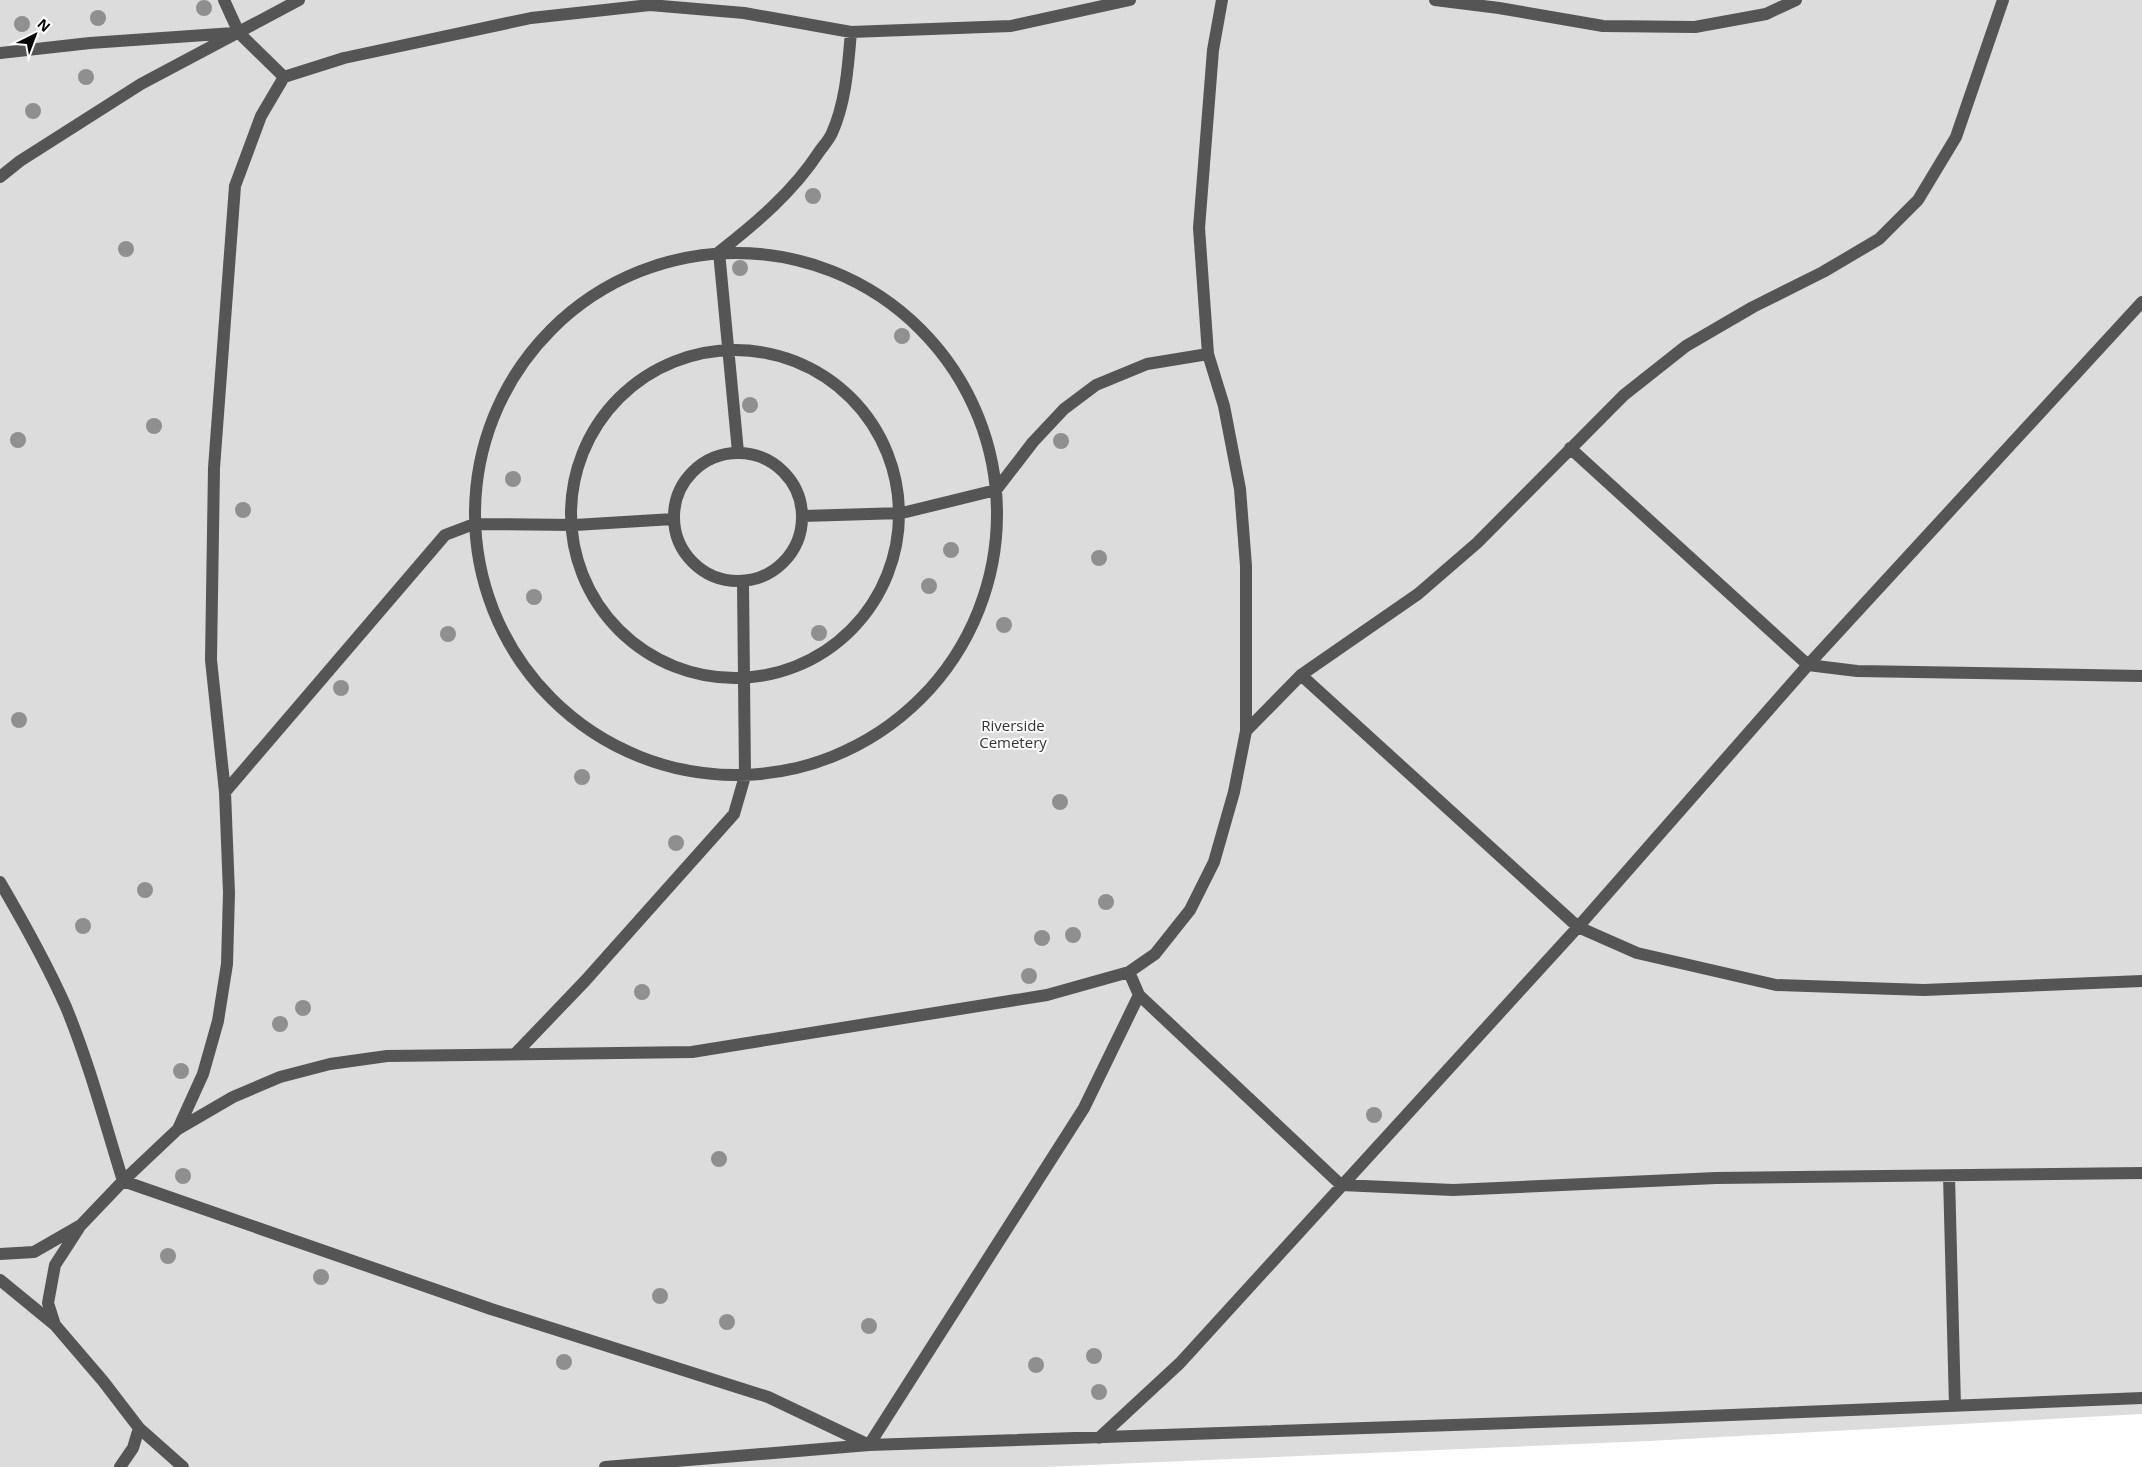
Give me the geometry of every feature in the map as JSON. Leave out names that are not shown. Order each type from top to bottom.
[{"type":"lane","points":[[224,0],[239,33],[284,77]]},
{"type":"lane","points":[[0,177],[20,161],[141,84],[299,0]]},
{"type":"lane","points":[[178,1129],[204,1074],[218,1021],[227,964],[229,893],[225,792],[211,660],[214,468],[235,186],[260,116],[284,77],[344,58],[531,18],[650,6],[744,13],[852,32],[1011,26],[1130,0]]},
{"type":"lane","points":[[55,1325],[48,1303],[55,1265],[81,1225],[123,1181],[178,1129],[233,1097],[280,1077],[330,1064],[387,1056],[692,1052],[1047,996],[1130,972],[1155,954],[1190,910],[1214,862],[1234,792],[1246,731],[1246,566],[1240,489],[1224,406],[1208,354],[1200,228],[1213,50],[1222,0]]},
{"type":"lane","points":[[1435,0],[1502,4],[1603,26],[1696,27],[1766,14],[1796,0]]},
{"type":"lane","points":[[1246,731],[1300,675],[1418,594],[1477,543],[1624,395],[1686,346],[1753,307],[1823,272],[1879,239],[1918,200],[1956,137],[2003,0]]},
{"type":"lane","points":[[719,252],[761,219],[788,191],[812,163],[832,134],[842,103],[852,32]]},
{"type":"lane","points":[[0,53],[90,43],[239,33]]},
{"type":"lane","points":[[719,252],[738,452]]},
{"type":"lane","points":[[719,252],[760,253],[800,260],[845,276],[874,292],[906,315],[934,344],[958,376],[977,412],[990,451],[996,490],[997,533],[991,575],[978,616],[958,653],[932,687],[902,717],[867,741],[828,759],[787,770],[745,776],[694,772],[644,759],[598,736],[558,705],[524,667],[498,622],[481,575],[474,524],[477,473],[489,424],[511,378],[541,338],[578,304],[622,278],[669,260],[719,252]]},
{"type":"lane","points":[[1099,1438],[1180,1363],[1578,927],[1808,665],[2142,302]]},
{"type":"lane","points":[[729,350],[755,352],[788,360],[827,379],[847,395],[879,436],[890,460],[896,485],[898,513],[894,553],[883,584],[871,606],[855,626],[837,643],[816,657],[769,675],[745,678],[718,678],[669,664],[646,652],[608,618],[593,596],[582,573],[575,549],[572,525],[572,497],[577,471],[585,447],[598,424],[614,403],[647,376],[678,360],[703,353],[729,350]]},
{"type":"lane","points":[[803,516],[898,513],[996,490],[1033,442],[1064,409],[1096,385],[1147,364],[1208,354]]},
{"type":"lane","points":[[1570,448],[1808,665],[1856,671],[2142,676]]},
{"type":"lane","points":[[738,452],[758,455],[776,465],[790,479],[800,496],[803,516],[800,535],[792,553],[779,567],[762,577],[743,582],[722,580],[703,572],[688,558],[677,540],[674,519],[676,498],[685,480],[700,465],[718,455],[738,452]]},
{"type":"lane","points":[[225,792],[445,535],[474,524],[572,525],[674,519]]},
{"type":"lane","points":[[516,1053],[585,981],[734,814],[745,776],[743,582]]},
{"type":"lane","points":[[1300,675],[1578,927],[1637,953],[1776,985],[1924,990],[2142,981]]},
{"type":"lane","points":[[0,882],[37,947],[66,1007],[94,1086],[123,1181]]},
{"type":"lane","points":[[1130,972],[1139,995],[1341,1185],[1453,1190],[1716,1178],[2142,1173]]},
{"type":"lane","points":[[869,1445],[1084,1108],[1139,995]]},
{"type":"lane","points":[[1949,1176],[1955,1406]]},
{"type":"lane","points":[[123,1181],[491,1309],[768,1397],[869,1445]]},
{"type":"lane","points":[[0,1254],[34,1252],[81,1225]]},
{"type":"lane","points":[[0,1280],[55,1325],[103,1381],[139,1428],[183,1467]]},
{"type":"lane","points":[[605,1467],[869,1445],[2142,1398]]},
{"type":"lane","points":[[120,1467],[133,1448],[139,1428]]},
{"type":"green space","name":"Riverside Cemetery","points":[[0,0],[2142,0],[2142,1414],[1649,1441],[1044,1467],[0,1467]]}]
